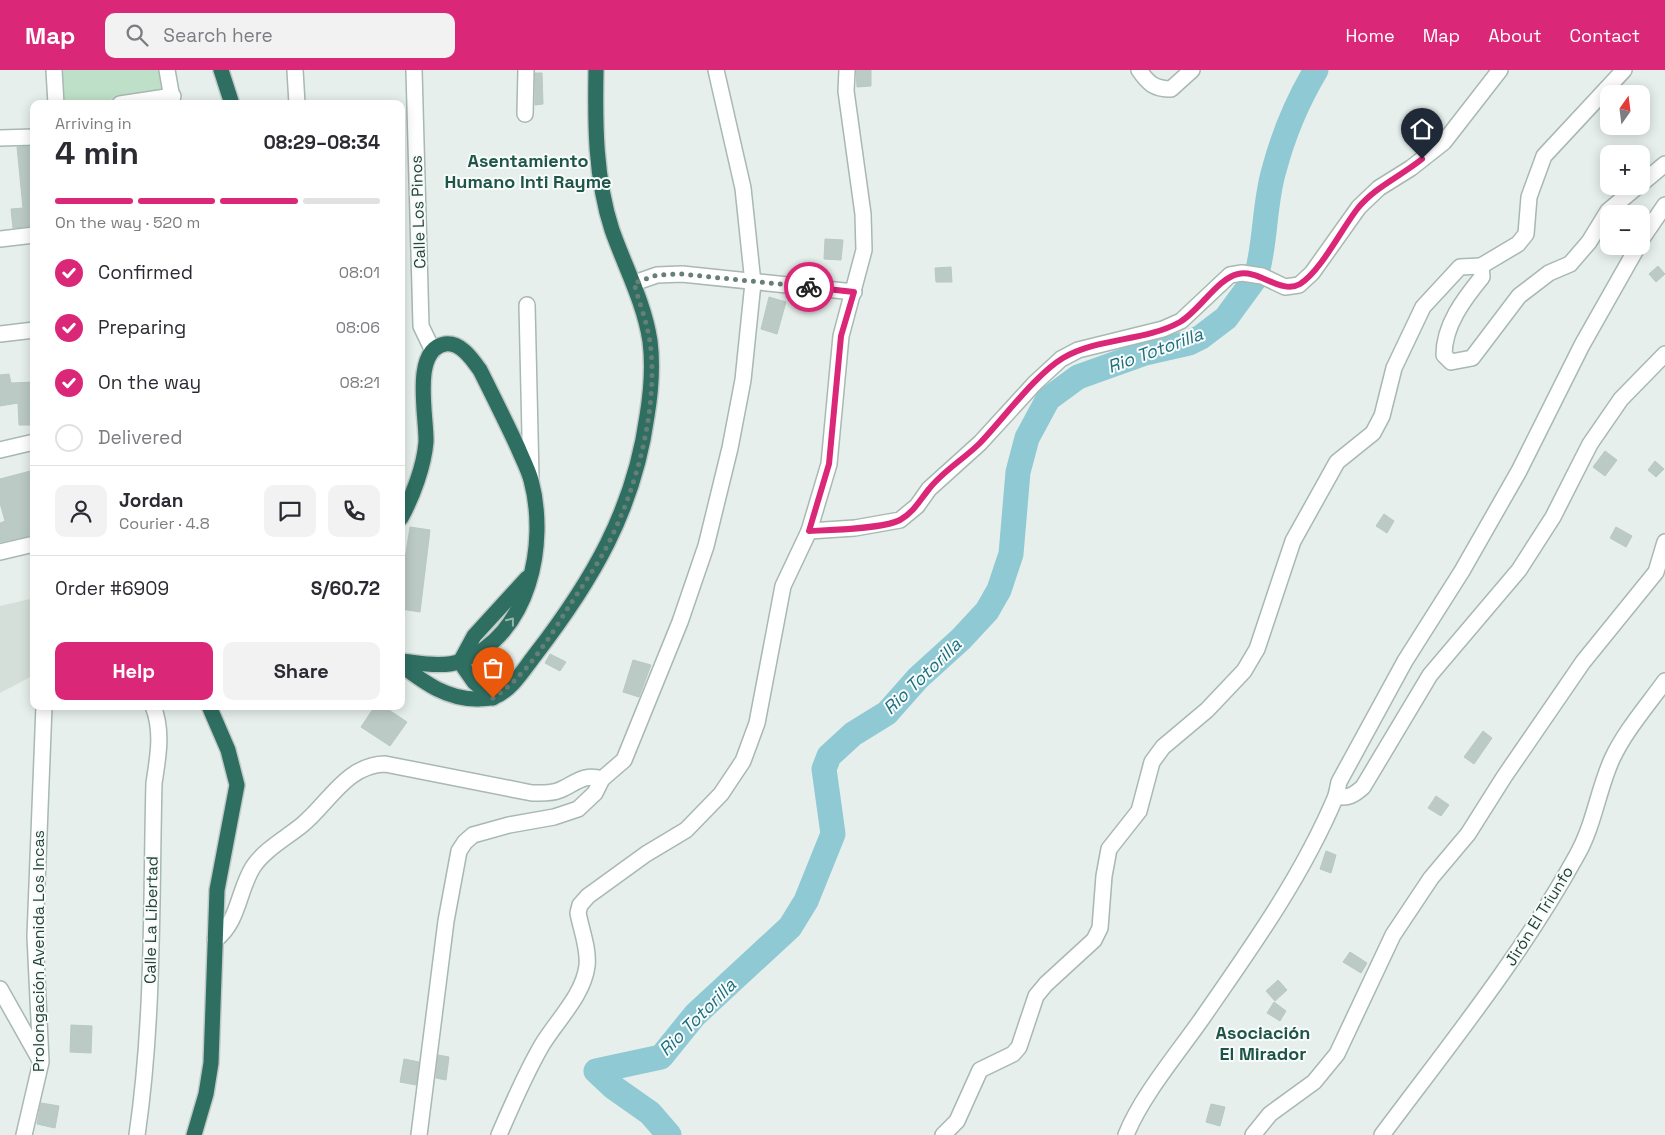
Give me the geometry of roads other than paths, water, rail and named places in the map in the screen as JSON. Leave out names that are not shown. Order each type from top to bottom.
[{"type":"highway","points":[[221,70],[231,100]]},
{"type":"highway","points":[[405,668],[430,687],[451,696],[472,699],[493,698],[516,680],[555,628],[604,551],[621,517],[642,454],[651,393],[650,342],[634,283],[612,229],[598,162],[595,134],[596,70]]},
{"type":"highway","points":[[405,509],[415,486],[426,443],[422,381],[424,365],[433,351],[442,345],[458,346],[470,356],[480,370],[502,413],[531,478],[538,512],[533,561],[524,598],[515,617],[490,647],[460,662],[431,664],[405,661]]},
{"type":"highway","points":[[460,662],[474,682],[493,698]]},
{"type":"highway","points":[[194,1135],[206,1094],[211,1063],[218,890],[237,785],[228,750],[211,710]]},
{"type":"street","points":[[54,70],[56,100]]},
{"type":"street","points":[[167,70],[173,100]]},
{"type":"street","points":[[296,70],[297,100]]},
{"type":"street","name":"Calle Los Pinos","points":[[414,70],[421,326],[433,351]]},
{"type":"street","points":[[526,70],[526,114]]},
{"type":"street","points":[[419,1135],[446,921],[459,851],[465,842],[474,835],[509,825],[554,818],[578,809],[595,793],[602,779],[624,760],[680,622],[706,546],[730,448],[743,380],[753,283],[743,188],[716,70]]},
{"type":"street","points":[[499,1135],[528,1069],[556,1023],[580,989],[585,977],[588,963],[578,913],[580,905],[588,896],[646,854],[686,830],[721,794],[744,761],[757,723],[782,586],[809,531],[829,464],[841,336],[864,250],[863,214],[846,91],[847,70]]},
{"type":"street","points":[[1139,70],[1149,84],[1159,89],[1171,89],[1192,70]]},
{"type":"street","points":[[809,531],[855,528],[900,520],[917,506],[929,488],[980,442],[1035,383],[1061,359],[1078,350],[1163,329],[1180,321],[1230,275],[1242,273],[1262,276],[1285,287],[1299,284],[1312,273],[1359,207],[1379,188],[1411,168],[1444,142],[1500,70]]},
{"type":"street","points":[[943,1135],[957,1121],[980,1070],[1012,1054],[1019,1047],[1036,996],[1094,940],[1100,928],[1104,876],[1109,849],[1139,811],[1152,762],[1163,747],[1207,710],[1244,671],[1257,649],[1293,541],[1337,462],[1373,433],[1378,425],[1394,368],[1422,307],[1460,268],[1481,266],[1518,244],[1526,234],[1529,197],[1544,156],[1624,70]]},
{"type":"street","points":[[0,138],[30,136]]},
{"type":"street","points":[[1650,176],[1665,164]]},
{"type":"street","points":[[1481,266],[1482,277],[1460,305],[1444,344],[1444,355],[1451,362],[1472,358],[1519,296],[1549,273],[1570,264],[1589,242],[1608,211],[1627,195]]},
{"type":"street","points":[[1650,227],[1665,205]]},
{"type":"street","points":[[0,239],[30,235]]},
{"type":"street","points":[[1115,1135],[1128,1130],[1281,902],[1322,828],[1336,796],[1339,782],[1384,699],[1462,571],[1519,471],[1582,346],[1633,255]]},
{"type":"street","points":[[634,283],[657,275],[682,274],[753,283],[854,292]]},
{"type":"street","points":[[527,305],[531,478]]},
{"type":"street","points":[[0,334],[30,330]]},
{"type":"street","points":[[1336,796],[1343,798],[1354,795],[1363,787],[1430,675],[1519,570],[1553,517],[1590,444],[1621,399],[1665,354]]},
{"type":"street","points":[[0,450],[30,443]]},
{"type":"street","points":[[1253,1135],[1270,1114],[1314,1082],[1337,1054],[1393,935],[1431,878],[1468,834],[1504,777],[1583,662],[1660,567],[1665,542]]},
{"type":"street","points":[[0,552],[30,545]]},
{"type":"street","name":"Jirón El Triunfo","points":[[1382,1135],[1513,959],[1578,854],[1591,825],[1598,795],[1612,758],[1665,681]]},
{"type":"street","name":"Prolongación Avenida Los Incas","points":[[24,1135],[41,1062],[35,936],[44,710]]},
{"type":"street","name":"Calle La Libertad","points":[[137,1135],[143,1096],[148,1016],[154,783],[159,754],[159,720],[155,710]]},
{"type":"street","points":[[215,940],[228,928],[254,864],[304,823],[332,790],[362,769],[375,764],[385,764],[532,793],[560,790],[580,778],[594,776],[602,779]]},
{"type":"street","points":[[0,989],[41,1062]]},
{"type":"waterway","name":"Rio Totorilla","points":[[1257,273],[1268,196],[1278,157],[1286,131],[1316,70]]},
{"type":"waterway","name":"Rio Totorilla","points":[[669,1135],[650,1113],[613,1087],[596,1071],[661,1057],[695,1015],[790,927],[806,901],[833,834],[824,769],[829,756],[853,734],[887,713],[918,678],[961,639],[987,611],[999,590],[1011,554],[1018,472],[1027,438],[1048,399],[1078,377],[1145,353],[1189,343],[1201,337],[1226,318],[1256,277]]},
{"type":"district","name":"Asentamiento Humano Inti Rayme","points":[[528,170]]},
{"type":"district","name":"Asociación El Mirador","points":[[1263,1042]]}]
